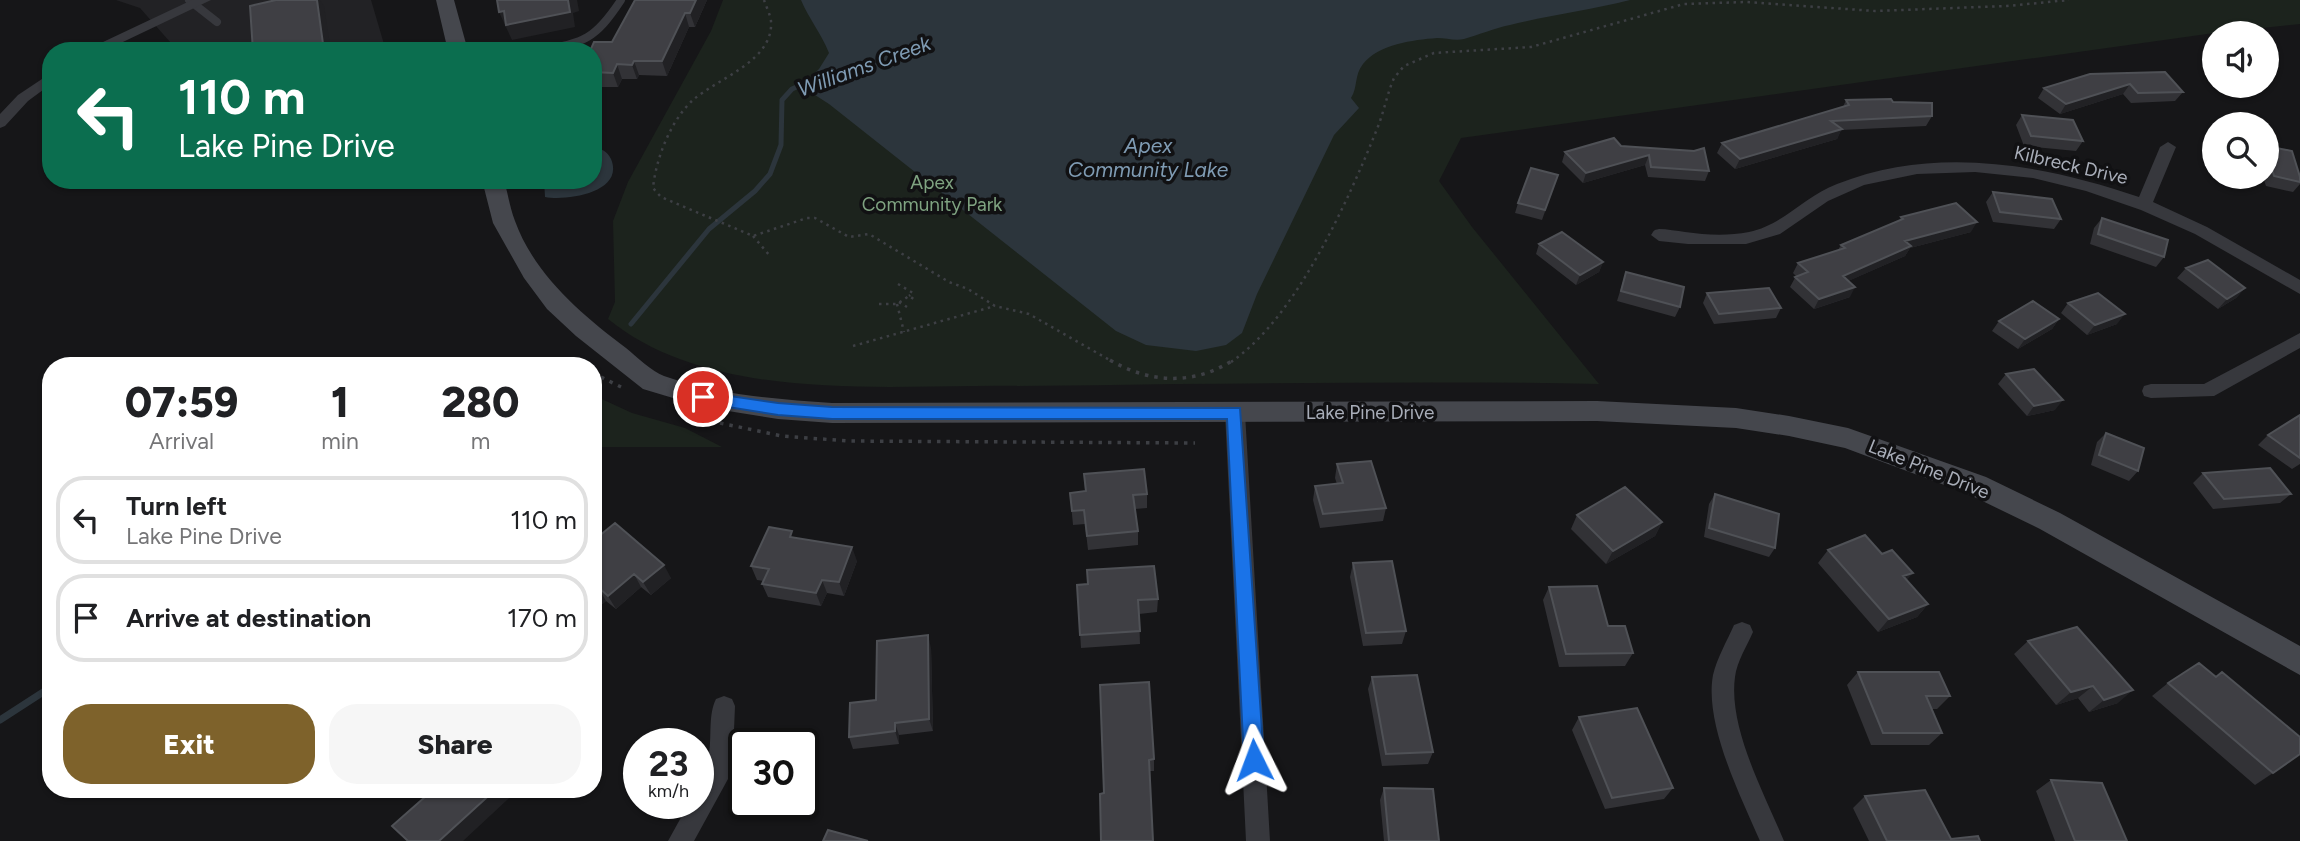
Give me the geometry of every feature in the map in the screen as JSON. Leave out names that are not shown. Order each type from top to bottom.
[{"type":"main road","points":[[445,0],[454,42]]},
{"type":"main road","name":"Lake Pine Drive","points":[[495,189],[504,223],[531,272],[556,303],[585,330],[652,382],[703,397],[778,409],[832,413],[1597,411],[1736,418],[1848,438],[1965,481],[2050,521],[2300,662]]},
{"type":"street","points":[[110,42],[196,1]]},
{"type":"street","points":[[0,123],[23,98],[42,84]]},
{"type":"street","points":[[2144,204],[2168,147]]},
{"type":"street","name":"Kilbreck Drive","points":[[1658,235],[1717,240],[1756,236],[1774,230],[1818,199],[1853,184],[1892,173],[1933,168],[2021,173],[2071,183],[2144,204],[2216,237],[2300,288]]},
{"type":"street","points":[[2151,391],[2207,391],[2300,340]]},
{"type":"street","points":[[1235,413],[1258,841]]},
{"type":"street","points":[[1742,632],[1724,677],[1724,697],[1728,720],[1742,763],[1772,841]]},
{"type":"street","points":[[680,841],[716,779],[721,754],[724,706]]},
{"type":"lane","points":[[576,42],[593,38],[602,30],[621,0]]},
{"type":"lane","points":[[196,1],[218,23]]},
{"type":"path","points":[[764,0],[772,24],[764,48],[736,72],[705,89],[680,115],[654,179],[653,188],[661,197],[676,205],[744,230],[753,236],[770,256]]},
{"type":"path","points":[[753,236],[807,218],[815,218],[849,237],[869,234],[928,271],[995,306],[1029,314],[1141,376],[1176,380],[1205,376],[1223,367],[1255,344],[1311,271],[1332,234],[1354,185],[1381,121],[1396,72],[1417,59],[1452,50],[1530,47],[1596,30],[1666,6],[1734,3],[1866,11],[2035,5],[2069,0]]},
{"type":"path","points":[[898,284],[913,293],[898,303]]},
{"type":"path","points":[[909,296],[917,300]]},
{"type":"path","points":[[898,303],[904,332]]},
{"type":"path","points":[[879,304],[898,303],[907,307]]},
{"type":"path","points":[[853,346],[995,306]]},
{"type":"path","points":[[1178,433],[1178,441]]},
{"type":"shaded area","points":[[116,0],[371,0],[383,42],[170,42],[140,8]]},
{"type":"green space","name":"Apex Community Park","points":[[723,0],[2300,0],[2300,24],[2279,26],[2279,21],[2202,21],[2202,35],[1461,138],[1439,181],[1472,227],[1599,384],[1388,382],[833,386],[735,375],[689,363],[647,344],[608,319],[615,302],[613,221],[628,182],[711,31]]},
{"type":"green space","points":[[602,399],[632,413],[685,428],[722,447],[602,447]]},
{"type":"water","name":"Apex Community Lake","points":[[801,0],[1630,0],[1504,26],[1464,39],[1437,38],[1407,42],[1370,57],[1360,68],[1351,98],[1359,108],[1334,135],[1257,294],[1242,333],[1226,345],[1196,351],[1146,345],[1116,331],[829,104],[801,86],[819,69],[829,53]]},
{"type":"water","points":[[602,150],[611,159],[613,171],[610,180],[602,187]]},
{"type":"water","points":[[545,189],[598,189],[566,198],[545,197]]},
{"type":"building","points":[[276,0],[317,0],[323,42],[252,42],[250,6]]},
{"type":"building","points":[[497,0],[568,0],[570,12],[506,25],[504,11],[499,12]]},
{"type":"building","points":[[635,0],[696,0],[690,13],[685,13],[662,61],[617,64],[613,73],[602,72],[602,42],[612,42]]},
{"type":"building","points":[[2165,72],[2183,92],[2138,93],[2130,84],[2066,104],[2044,88],[2090,74]]},
{"type":"building","points":[[1891,99],[1893,102],[1932,103],[1932,116],[1831,121],[1842,129],[1740,159],[1722,143],[1849,105],[1846,100]]},
{"type":"building","points":[[2022,115],[2073,120],[2083,141],[2031,136]]},
{"type":"building","points":[[1614,138],[1621,146],[1694,151],[1704,148],[1709,171],[1651,167],[1649,155],[1586,173],[1565,152]]},
{"type":"building","points":[[2279,148],[2292,151],[2300,182],[2279,177]]},
{"type":"building","points":[[1531,168],[1558,175],[1545,210],[1518,203]]},
{"type":"building","points":[[1993,192],[2052,199],[2061,219],[2000,212]]},
{"type":"building","points":[[1956,203],[1977,222],[1905,241],[1911,246],[1843,276],[1855,287],[1819,299],[1795,277],[1808,272],[1798,263],[1845,248],[1841,245],[1903,219],[1901,217]]},
{"type":"building","points":[[2102,218],[2168,240],[2164,257],[2098,234]]},
{"type":"building","points":[[1562,232],[1603,262],[1580,275],[1539,244]]},
{"type":"building","points":[[2208,260],[2245,288],[2227,299],[2186,268]]},
{"type":"building","points":[[1626,272],[1684,287],[1680,307],[1621,291]]},
{"type":"building","points":[[1769,288],[1781,308],[1719,314],[1707,293]]},
{"type":"building","points":[[2098,293],[2125,314],[2095,325],[2068,303]]},
{"type":"building","points":[[2033,301],[2059,319],[2025,339],[1999,321]]},
{"type":"building","points":[[2034,369],[2063,400],[2034,406],[2006,374]]},
{"type":"building","points":[[2300,415],[2300,458],[2268,435]]},
{"type":"building","points":[[2106,433],[2144,448],[2138,471],[2099,455]]},
{"type":"building","points":[[1371,461],[1386,508],[1323,514],[1315,486],[1343,483],[1337,464]]},
{"type":"building","points":[[2270,468],[2291,494],[2224,499],[2203,473]]},
{"type":"building","points":[[1144,469],[1147,494],[1133,495],[1138,531],[1087,536],[1084,510],[1072,511],[1070,493],[1086,491],[1084,474]]},
{"type":"building","points":[[1625,487],[1662,522],[1613,551],[1577,515]]},
{"type":"building","points":[[1715,494],[1779,514],[1775,548],[1709,528]]},
{"type":"building","points":[[615,523],[664,565],[643,582],[634,574],[608,596],[602,591],[602,534]]},
{"type":"building","points":[[769,527],[792,531],[790,537],[852,547],[839,582],[822,580],[816,593],[762,584],[769,569],[751,566]]},
{"type":"building","points":[[1865,535],[1882,554],[1892,550],[1913,573],[1903,576],[1928,604],[1889,619],[1828,550]]},
{"type":"building","points":[[1392,561],[1406,631],[1366,633],[1353,563]]},
{"type":"building","points":[[1154,566],[1158,599],[1138,600],[1140,631],[1080,635],[1077,585],[1088,584],[1087,570]]},
{"type":"building","points":[[1597,586],[1608,626],[1625,626],[1633,653],[1566,654],[1549,587]]},
{"type":"building","points":[[2077,627],[2133,690],[2104,700],[2093,686],[2071,692],[2028,641]]},
{"type":"building","points":[[928,635],[929,719],[895,723],[895,731],[849,737],[850,703],[876,700],[877,641]]},
{"type":"building","points":[[2199,663],[2216,677],[2222,672],[2300,737],[2300,754],[2273,773],[2168,683]]},
{"type":"building","points":[[1858,672],[1939,672],[1950,696],[1926,696],[1942,733],[1883,733]]},
{"type":"building","points":[[1417,675],[1433,752],[1386,754],[1372,677]]},
{"type":"building","points":[[1149,682],[1154,759],[1149,760],[1153,841],[1101,841],[1100,794],[1104,793],[1100,685]]},
{"type":"building","points":[[1637,708],[1673,788],[1612,798],[1579,717]]},
{"type":"building","points":[[2051,780],[2102,783],[2127,841],[2075,841]]},
{"type":"building","points":[[1384,788],[1433,789],[1439,841],[1389,841]]},
{"type":"building","points":[[1925,790],[1951,839],[1978,836],[1980,841],[1887,841],[1865,796]]},
{"type":"building","points":[[424,798],[486,798],[439,841],[408,841],[392,826]]},
{"type":"building","points":[[828,830],[868,841],[823,841]]},
{"type":"waterway","name":"Williams Creek","points":[[631,324],[709,229],[755,191],[770,174],[781,145],[782,100],[792,89],[808,82]]},
{"type":"waterway","name":"Williams Creek","points":[[0,720],[42,693]]},
{"type":"route","points":[[703,397],[778,409],[832,413],[1235,413],[1254,760]]}]
